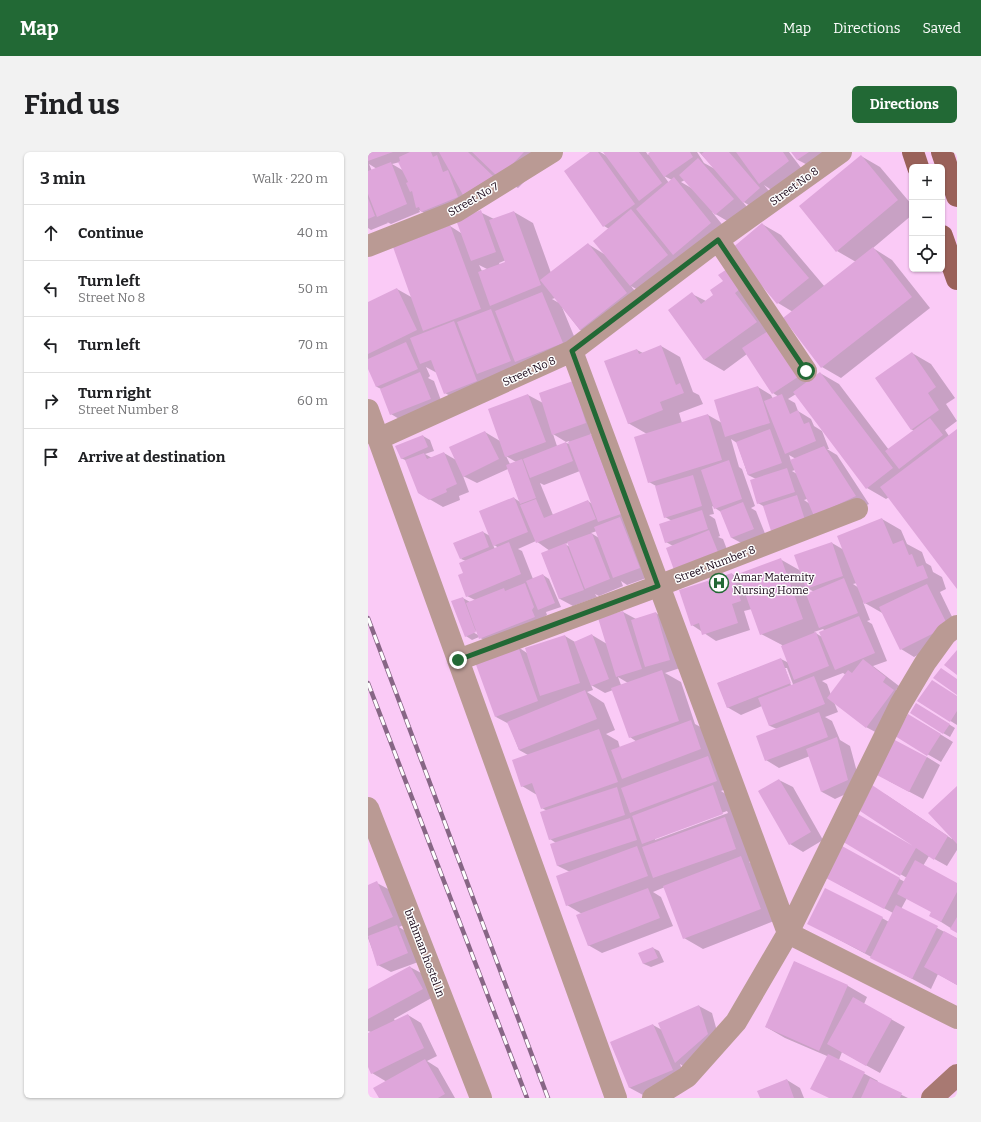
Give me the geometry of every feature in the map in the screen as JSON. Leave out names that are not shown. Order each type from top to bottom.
[{"type":"main road","points":[[913,152],[917,164]]},
{"type":"main road","points":[[942,152],[957,196]]},
{"type":"main road","points":[[945,245],[957,279]]},
{"type":"street","name":"Street No 7","points":[[368,246],[457,211],[552,152]]},
{"type":"street","name":"Street No 8","points":[[378,439],[572,351],[718,240],[841,152]]},
{"type":"street","points":[[718,240],[806,371]]},
{"type":"street","points":[[572,351],[788,933],[957,1018]]},
{"type":"street","points":[[368,410],[616,1098]]},
{"type":"street","name":"Street Number 8","points":[[458,660],[658,586],[857,509]]},
{"type":"street","points":[[653,1098],[687,1077],[736,1022],[788,933],[900,705],[925,663],[946,634],[957,626]]},
{"type":"street","name":"brahman hostel ln","points":[[368,808],[475,1095]]},
{"type":"street","points":[[932,1098],[957,1075]]},
{"type":"building","points":[[368,152],[393,152],[368,161]]},
{"type":"building","points":[[410,152],[431,152],[433,157],[437,155],[443,172],[448,170],[458,197],[421,212],[419,207],[416,208],[412,191],[410,192],[406,183],[408,182],[398,162],[400,161],[399,157]]},
{"type":"building","points":[[439,152],[468,152],[493,176],[463,195]]},
{"type":"building","points":[[472,152],[524,152],[499,178]]},
{"type":"building","points":[[590,152],[598,152],[635,204],[603,227],[564,171]]},
{"type":"building","points":[[603,152],[639,152],[662,183],[639,201]]},
{"type":"building","points":[[650,152],[690,152],[693,157],[664,177],[648,154]]},
{"type":"building","points":[[704,152],[729,152],[760,188],[743,203],[701,154]]},
{"type":"building","points":[[736,152],[783,152],[789,161],[759,184]]},
{"type":"building","points":[[791,152],[809,152],[797,160]]},
{"type":"building","points":[[861,155],[898,200],[836,252],[799,206]]},
{"type":"building","points":[[698,158],[734,199],[715,215],[679,175]]},
{"type":"building","points":[[391,162],[407,204],[377,217],[368,194],[368,171]]},
{"type":"building","points":[[674,177],[711,223],[673,255],[636,209]]},
{"type":"building","points":[[368,198],[375,216],[368,219]]},
{"type":"building","points":[[631,209],[668,255],[630,286],[593,241]]},
{"type":"building","points":[[481,210],[496,252],[471,261],[456,220]]},
{"type":"building","points":[[514,211],[541,285],[490,306],[478,272],[505,262],[489,220]]},
{"type":"building","points":[[762,223],[809,278],[777,304],[731,249]]},
{"type":"building","points":[[450,225],[481,309],[423,331],[393,247]]},
{"type":"building","points":[[588,243],[627,293],[580,330],[540,280]]},
{"type":"building","points":[[873,247],[912,297],[821,368],[783,318]]},
{"type":"building","points":[[727,269],[741,288],[735,293],[757,322],[704,360],[668,310],[692,292],[701,304],[713,295],[710,290],[723,281],[718,275]]},
{"type":"building","points":[[397,288],[417,330],[368,354],[368,302]]},
{"type":"building","points":[[542,292],[563,343],[515,362],[495,311]]},
{"type":"building","points":[[491,309],[511,361],[477,374],[457,322]]},
{"type":"building","points":[[454,321],[477,381],[444,394],[431,360],[420,364],[410,338]]},
{"type":"building","points":[[771,329],[801,375],[772,394],[742,348]]},
{"type":"building","points":[[406,342],[418,369],[376,387],[368,369],[368,359]]},
{"type":"building","points":[[661,345],[676,385],[680,383],[684,393],[660,402],[663,410],[628,424],[604,361],[637,349],[639,354]]},
{"type":"building","points":[[912,352],[936,387],[928,393],[939,410],[911,430],[875,378]]},
{"type":"building","points":[[420,372],[431,399],[390,415],[380,389]]},
{"type":"building","points":[[820,372],[893,468],[866,489],[793,392]]},
{"type":"building","points":[[573,381],[586,423],[552,435],[539,393]]},
{"type":"building","points":[[758,386],[770,423],[725,437],[714,400]]},
{"type":"building","points":[[528,394],[546,442],[505,457],[488,409]]},
{"type":"building","points":[[782,394],[790,414],[798,410],[804,424],[809,422],[816,441],[785,454],[764,401]]},
{"type":"building","points":[[708,414],[722,460],[648,483],[634,437]]},
{"type":"building","points":[[930,418],[943,435],[899,469],[885,451]]},
{"type":"building","points":[[770,429],[782,463],[748,475],[736,442]]},
{"type":"building","points":[[957,429],[957,589],[880,487]]},
{"type":"building","points":[[485,431],[499,459],[463,477],[449,447]]},
{"type":"building","points":[[591,434],[621,514],[598,522],[568,442]]},
{"type":"building","points":[[423,435],[428,447],[401,459],[395,446]]},
{"type":"building","points":[[566,442],[573,461],[530,478],[523,459]]},
{"type":"building","points":[[824,446],[856,496],[814,516],[790,460]]},
{"type":"building","points":[[444,452],[457,484],[446,489],[447,492],[429,500],[418,493],[405,460],[424,453],[427,459]]},
{"type":"building","points":[[522,459],[536,498],[520,504],[506,465]]},
{"type":"building","points":[[729,460],[742,499],[714,509],[701,470]]},
{"type":"building","points":[[787,468],[795,492],[757,504],[750,480]]},
{"type":"building","points":[[693,475],[702,506],[664,518],[655,486]]},
{"type":"building","points":[[797,495],[805,520],[771,531],[763,506]]},
{"type":"building","points":[[514,497],[528,532],[493,546],[479,511]]},
{"type":"building","points":[[536,499],[544,518],[588,500],[596,519],[536,543],[520,505]]},
{"type":"building","points":[[743,502],[754,529],[731,538],[720,511]]},
{"type":"building","points":[[702,510],[708,529],[665,543],[659,524]]},
{"type":"building","points":[[620,517],[640,568],[613,578],[594,527]]},
{"type":"building","points":[[882,518],[893,544],[903,540],[909,555],[912,554],[917,567],[923,565],[928,578],[864,604],[837,536]]},
{"type":"building","points":[[709,530],[718,552],[674,570],[666,548]]},
{"type":"building","points":[[483,531],[489,547],[460,559],[453,543]]},
{"type":"building","points":[[592,533],[610,579],[585,589],[567,542]]},
{"type":"building","points":[[509,542],[521,574],[466,597],[458,575],[463,573],[459,563]]},
{"type":"building","points":[[832,542],[843,576],[806,589],[794,555]]},
{"type":"building","points":[[566,543],[584,590],[559,599],[541,553]]},
{"type":"building","points":[[781,558],[803,619],[760,635],[738,574]]},
{"type":"building","points":[[732,573],[741,601],[732,604],[738,623],[702,635],[699,623],[691,626],[679,590]]},
{"type":"building","points":[[543,574],[555,603],[538,610],[526,581]]},
{"type":"building","points":[[844,578],[858,613],[819,628],[806,594]]},
{"type":"building","points":[[525,583],[534,607],[532,610],[535,617],[479,639],[466,603],[504,588],[505,591]]},
{"type":"building","points":[[927,584],[948,626],[900,650],[879,607]]},
{"type":"building","points":[[463,597],[476,632],[465,637],[451,601]]},
{"type":"building","points":[[623,611],[642,669],[616,677],[598,618]]},
{"type":"building","points":[[656,612],[670,660],[645,667],[631,620]]},
{"type":"building","points":[[859,616],[875,653],[835,670],[819,632]]},
{"type":"building","points":[[816,632],[829,666],[794,680],[781,646]]},
{"type":"building","points":[[592,634],[609,679],[591,686],[574,642]]},
{"type":"building","points":[[565,635],[580,683],[540,696],[525,648]]},
{"type":"building","points":[[518,646],[538,701],[495,717],[475,662]]},
{"type":"building","points":[[957,650],[957,675],[944,665]]},
{"type":"building","points":[[781,658],[791,683],[727,708],[717,683]]},
{"type":"building","points":[[863,659],[886,677],[883,682],[894,690],[866,728],[827,698],[848,670],[852,673]]},
{"type":"building","points":[[941,668],[957,679],[957,695],[933,678]]},
{"type":"building","points":[[662,670],[679,721],[629,738],[611,688]]},
{"type":"building","points":[[814,676],[825,704],[769,726],[758,698]]},
{"type":"building","points":[[932,680],[957,696],[957,711],[950,722],[917,701]]},
{"type":"building","points":[[585,690],[597,719],[519,750],[507,722]]},
{"type":"building","points":[[916,703],[950,724],[943,734],[910,713]]},
{"type":"building","points":[[819,712],[828,737],[765,761],[756,736]]},
{"type":"building","points":[[908,714],[941,734],[927,756],[895,736]]},
{"type":"building","points":[[691,720],[701,749],[622,779],[611,750]]},
{"type":"building","points":[[599,729],[618,782],[541,809],[532,783],[521,787],[512,760]]},
{"type":"building","points":[[837,737],[848,780],[821,792],[806,749]]},
{"type":"building","points":[[893,739],[927,757],[909,792],[875,774]]},
{"type":"building","points":[[708,756],[717,781],[630,813],[621,788]]},
{"type":"building","points":[[779,779],[811,832],[789,845],[758,791]]},
{"type":"building","points":[[713,785],[723,814],[642,844],[632,816]]},
{"type":"building","points":[[872,785],[948,836],[934,860],[916,848],[900,876],[840,840],[856,813],[913,846],[860,811]]},
{"type":"building","points":[[957,786],[957,844],[928,813]]},
{"type":"building","points":[[617,787],[625,815],[549,840],[540,812]]},
{"type":"building","points":[[725,817],[736,849],[653,878],[642,847]]},
{"type":"building","points":[[630,818],[637,840],[557,866],[550,844]]},
{"type":"building","points":[[637,846],[648,876],[566,906],[556,876]]},
{"type":"building","points":[[842,846],[900,878],[884,909],[826,878]]},
{"type":"building","points":[[741,856],[761,909],[683,939],[663,886]]},
{"type":"building","points":[[915,860],[957,883],[957,892],[941,922],[929,916],[931,912],[897,894]]},
{"type":"building","points":[[377,881],[393,917],[368,928],[368,885]]},
{"type":"building","points":[[648,888],[660,918],[588,946],[576,915]]},
{"type":"building","points":[[825,888],[883,917],[865,953],[807,924]]},
{"type":"building","points":[[896,905],[938,926],[912,979],[870,958]]},
{"type":"building","points":[[957,917],[957,933],[950,929]]},
{"type":"building","points":[[397,925],[408,953],[377,966],[368,936]]},
{"type":"building","points":[[944,931],[957,938],[957,985],[924,967]]},
{"type":"building","points":[[653,947],[658,958],[643,964],[638,953]]},
{"type":"building","points":[[794,961],[848,985],[819,1051],[765,1027]]},
{"type":"building","points":[[410,966],[423,989],[368,1019],[368,989]]},
{"type":"building","points":[[853,997],[892,1019],[866,1066],[827,1044]]},
{"type":"building","points":[[699,1005],[708,1034],[675,1063],[658,1023]]},
{"type":"building","points":[[408,1014],[424,1048],[371,1074],[368,1067],[368,1033]]},
{"type":"building","points":[[653,1024],[673,1070],[629,1088],[610,1042]]},
{"type":"building","points":[[828,1054],[865,1072],[852,1098],[829,1098],[810,1089]]},
{"type":"building","points":[[425,1059],[445,1094],[438,1098],[379,1098],[373,1088]]},
{"type":"building","points":[[870,1078],[902,1093],[900,1098],[861,1098]]},
{"type":"building","points":[[787,1079],[794,1098],[760,1098],[757,1091]]},
{"type":"railway","points":[[368,618],[548,1098]]},
{"type":"railway","points":[[368,683],[527,1098]]},
{"type":"place","name":"Amar Maternity Nursing Home","points":[[719,583]]},
{"type":"route","points":[[458,660],[658,586],[572,351],[718,240],[806,371]]}]
